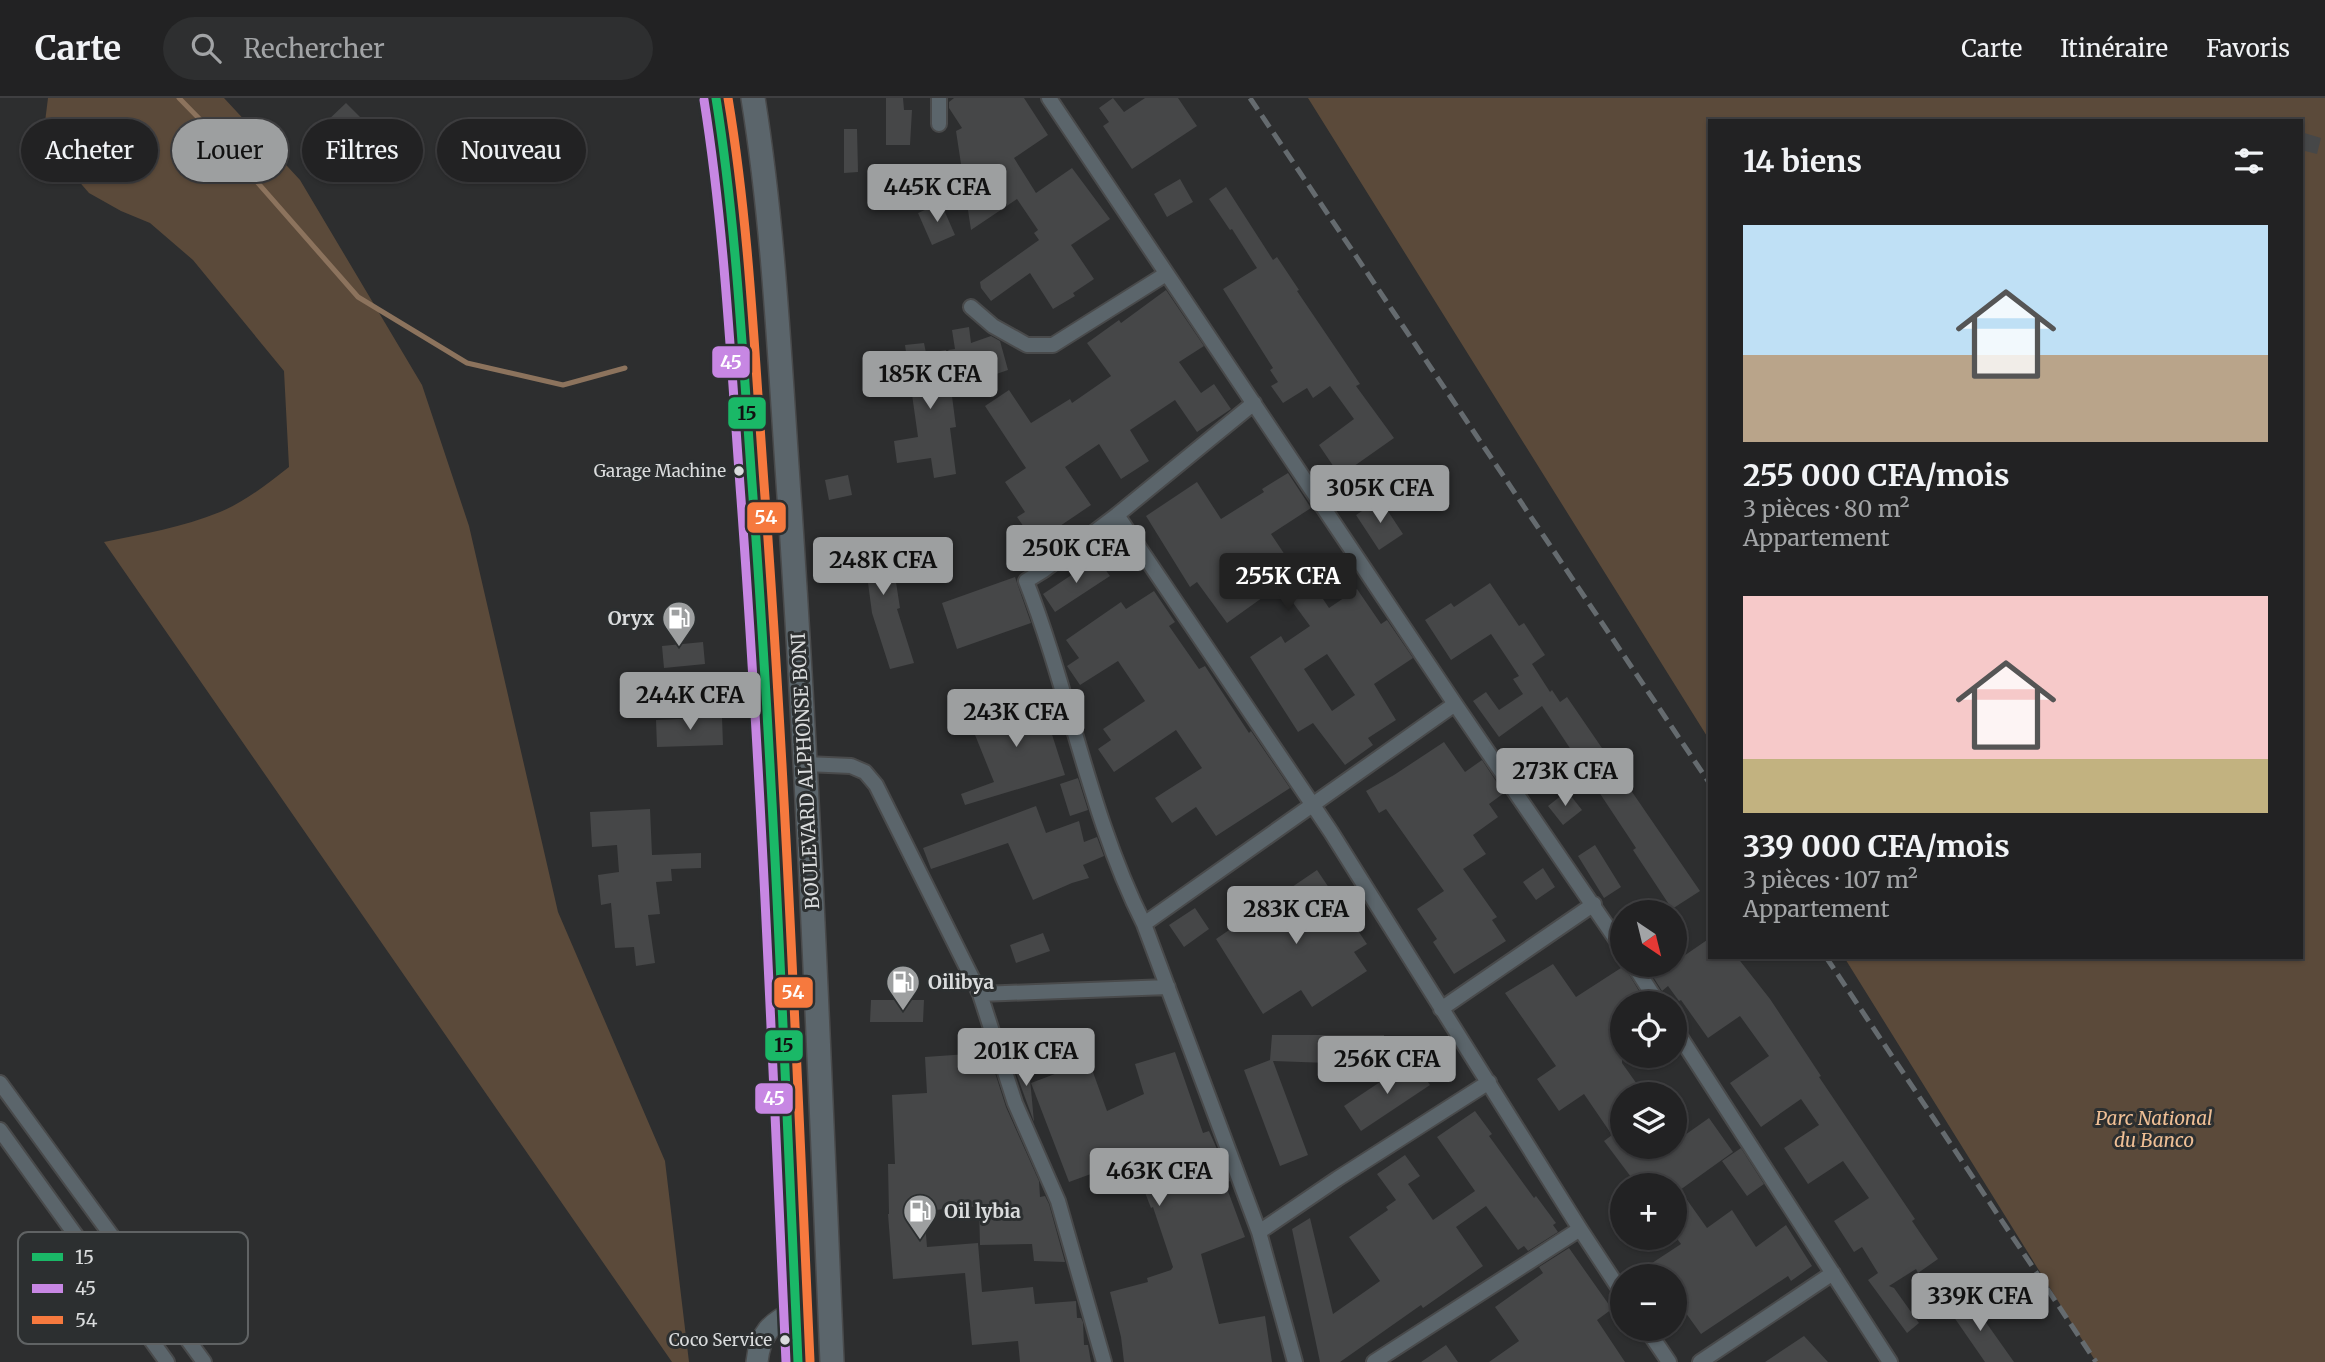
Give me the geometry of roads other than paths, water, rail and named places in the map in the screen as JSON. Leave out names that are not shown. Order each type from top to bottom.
[{"type":"main road","points":[[716,98],[735,252],[767,691],[798,1362]]},
{"type":"main road","name":"BOULEVARD ALPHONSE BONI","points":[[753,98],[772,253],[806,764],[832,1362]]},
{"type":"main road","points":[[757,1362],[764,1336],[776,1321],[796,1311]]},
{"type":"street","points":[[939,98],[939,124]]},
{"type":"street","points":[[1049,98],[1455,704],[1610,929]]},
{"type":"street","points":[[971,307],[993,326],[1027,345],[1053,345],[1166,274]]},
{"type":"street","points":[[1254,403],[1117,515],[1026,581],[1107,837],[1128,894],[1144,924],[1259,1232],[1295,1362]]},
{"type":"street","points":[[1117,515],[1331,832],[1610,1275]]},
{"type":"street","points":[[1144,924],[1455,704]]},
{"type":"street","points":[[806,764],[851,766],[865,772],[876,785],[980,994],[1015,1104],[1058,1201],[1104,1362]]},
{"type":"street","points":[[1441,1009],[1594,904]]},
{"type":"street","points":[[980,994],[1168,987]]},
{"type":"street","points":[[1687,1048],[1890,1362]]},
{"type":"street","points":[[1259,1232],[1489,1082]]},
{"type":"street","points":[[0,1083],[109,1232]]},
{"type":"street","points":[[0,1130],[73,1232]]},
{"type":"street","points":[[1374,1362],[1580,1230]]},
{"type":"street","points":[[1700,1362],[1833,1273]]},
{"type":"street","points":[[1655,1341],[1669,1362]]},
{"type":"street","points":[[154,1344],[167,1362]]},
{"type":"street","points":[[191,1344],[204,1362]]},
{"type":"waterway","points":[[179,98],[222,142],[358,297],[467,363],[563,385],[625,368]]},
{"type":"railway","points":[[1250,98],[1708,781]]},
{"type":"railway","points":[[1827,959],[2096,1362]]},
{"type":"place","name":"Garage Machine","points":[[739,471]]},
{"type":"place","name":"Oryx","points":[[679,648]]},
{"type":"place","name":"Oilibya","points":[[903,1012]]},
{"type":"place","name":"Oil lybia","points":[[920,1241]]},
{"type":"place","name":"Coco Service","points":[[785,1340]]},
{"type":"park label","name":"Parc National du Banco","points":[[2154,1129]]}]
